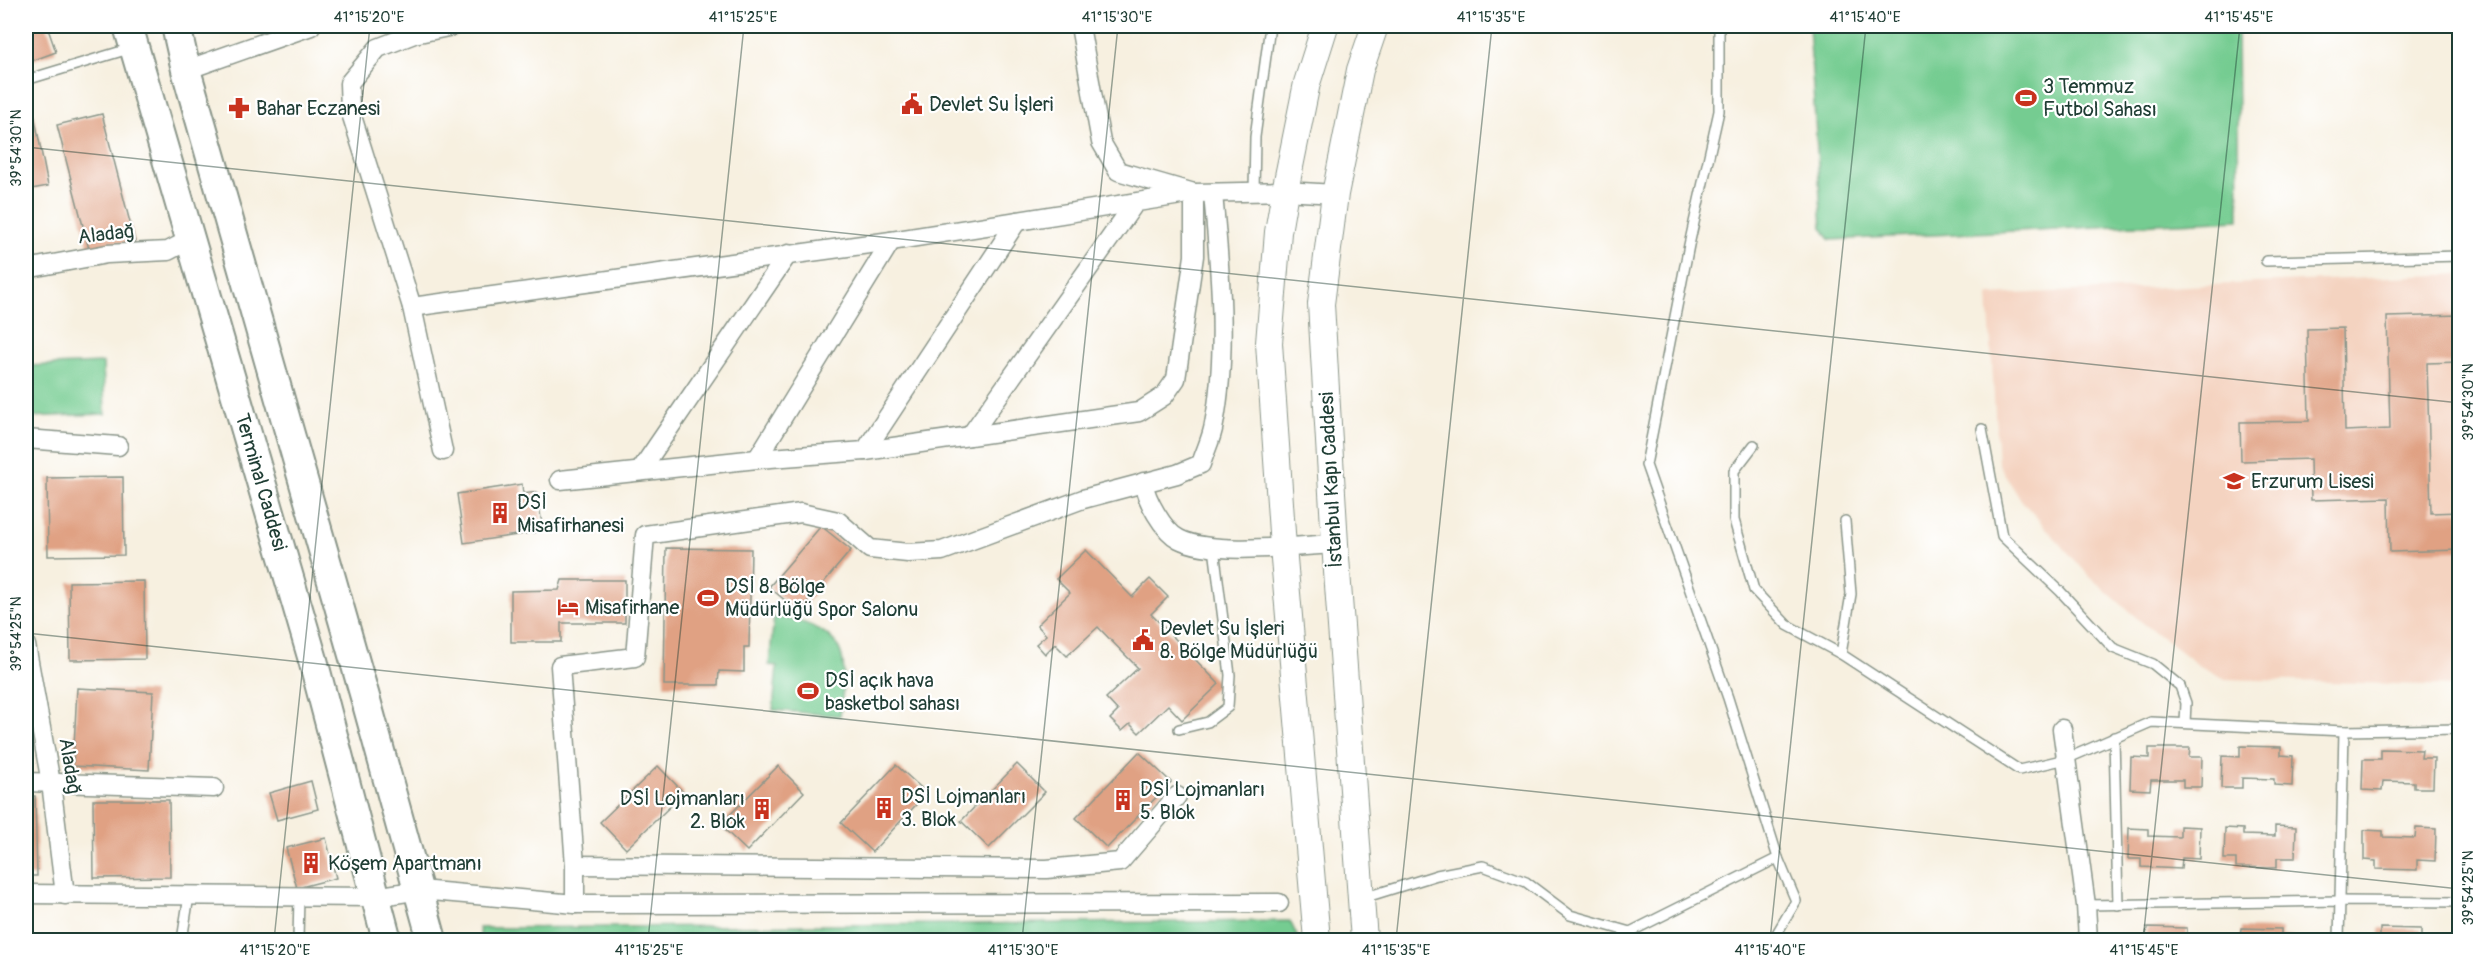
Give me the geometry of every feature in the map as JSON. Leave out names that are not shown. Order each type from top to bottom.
[{"type":"main road","name":"Terminal Caddesi","points":[[176,26],[186,70],[420,890],[432,940]]},
{"type":"main road","points":[[1317,940],[1283,547],[1269,343],[1278,232],[1285,191],[1307,84],[1325,26]]},
{"type":"main road","name":"İstanbul Kapı Caddesi","points":[[1364,940],[1335,544],[1321,304],[1335,195],[1360,70],[1375,26]]},
{"type":"main road","name":"Terminal Caddesi","points":[[131,37],[313,660],[387,940]]},
{"type":"street","points":[[186,70],[311,26]]},
{"type":"street","points":[[443,451],[412,307],[350,110],[349,83],[378,48],[414,34],[453,26]]},
{"type":"street","points":[[1080,26],[1101,142],[1118,171],[1194,193],[1285,191],[1335,195]]},
{"type":"street","points":[[412,307],[891,241],[1194,193]]},
{"type":"street","points":[[560,480],[756,459],[865,451],[1139,412],[1164,396],[1176,379],[1194,256],[1194,193]]},
{"type":"street","points":[[575,904],[575,865],[560,666],[635,657],[645,535],[801,513],[838,521],[870,549],[908,553],[942,551],[1083,499],[1176,474],[1201,464],[1214,426],[1220,373],[1220,263],[1213,194]]},
{"type":"street","points":[[970,436],[1135,204]]},
{"type":"street","points":[[865,451],[1017,221]]},
{"type":"street","name":"Aladağ","points":[[26,269],[107,254],[168,251],[189,240]]},
{"type":"street","points":[[756,459],[891,241]]},
{"type":"street","points":[[640,471],[788,254]]},
{"type":"street","points":[[26,439],[118,446]]},
{"type":"street","points":[[1143,482],[1145,495],[1152,509],[1177,539],[1214,548],[1335,544]]},
{"type":"street","name":"Aladağ","points":[[26,645],[51,783],[65,895]]},
{"type":"street","points":[[2062,729],[2086,905],[2088,940]]},
{"type":"street","points":[[26,782],[214,788]]},
{"type":"street","points":[[575,865],[1047,868],[1120,862],[1178,796]]},
{"type":"street","points":[[26,894],[375,897],[420,890],[575,904],[1279,903]]},
{"type":"lane","points":[[1254,192],[1255,137],[1270,26]]},
{"type":"lane","points":[[1719,26],[1719,111],[1689,245],[1646,465],[1728,698],[1778,858],[1796,901],[1773,940]]},
{"type":"lane","points":[[26,80],[131,37]]},
{"type":"lane","points":[[2266,261],[2460,256]]},
{"type":"lane","points":[[1982,429],[2002,537],[2060,591],[2113,648],[2153,664],[2180,686],[2186,703],[2185,723]]},
{"type":"lane","points":[[1754,446],[1734,471],[1734,520],[1754,590],[1787,625],[1841,654],[2019,770],[2066,759],[2151,722],[2344,730],[2460,729]]},
{"type":"lane","points":[[1841,654],[1851,594],[1845,521]]},
{"type":"lane","points":[[1179,729],[1208,722],[1228,707],[1230,675],[1214,548]]},
{"type":"lane","points":[[2339,940],[2344,730]]},
{"type":"lane","points":[[2114,737],[2118,905]]},
{"type":"lane","points":[[1361,899],[1437,874],[1483,866],[1526,882],[1570,915],[1630,932],[1778,858]]},
{"type":"lane","points":[[182,940],[189,896]]},
{"type":"lane","points":[[298,940],[299,897]]},
{"type":"lane","points":[[2086,905],[2339,901],[2460,902]]},
{"type":"shaded area","name":"Erzurum Lisesi","points":[[2459,274],[2459,686],[2225,679],[2198,665],[2139,620],[2090,577],[2020,499],[1998,463],[1988,295]]},
{"type":"green space","points":[[1809,26],[2237,26],[2239,220],[1830,240],[1822,227]]},
{"type":"green space","points":[[103,363],[105,414],[28,417],[26,366]]},
{"type":"green space","points":[[774,617],[794,620],[815,627],[832,640],[838,648],[844,671],[840,716],[773,710],[777,666],[769,665]]},
{"type":"green space","points":[[1290,921],[1299,940],[481,940],[479,928]]},
{"type":"building","points":[[26,26],[47,26],[56,52],[26,63]]},
{"type":"building","points":[[34,114],[48,186],[26,190],[26,116]]},
{"type":"building","points":[[102,114],[135,242],[90,253],[57,125]]},
{"type":"building","points":[[2460,315],[2460,362],[2427,363],[2431,513],[2460,512],[2460,550],[2390,552],[2389,498],[2311,500],[2310,459],[2241,461],[2240,422],[2309,421],[2307,329],[2343,328],[2345,431],[2390,429],[2387,317]]},
{"type":"building","points":[[123,477],[124,555],[48,556],[47,478]]},
{"type":"building","name":"DSİ Misafirhanesi","points":[[522,484],[523,494],[537,492],[543,531],[464,543],[457,494]]},
{"type":"building","points":[[821,526],[851,550],[799,612],[769,587]]},
{"type":"building","name":"DSİ 8. Bölge Müdürlüğü Spor Salonu","points":[[666,548],[751,549],[749,647],[744,647],[744,672],[719,671],[718,685],[664,685]]},
{"type":"building","name":"Devlet Su İşleri 8. Bölge Müdürlüğü","points":[[1086,550],[1132,597],[1150,579],[1168,597],[1151,614],[1219,684],[1182,720],[1168,705],[1139,733],[1130,724],[1122,731],[1110,719],[1118,711],[1106,698],[1138,668],[1098,627],[1067,656],[1055,644],[1045,654],[1036,644],[1046,635],[1037,625],[1070,593],[1056,579]]},
{"type":"building","name":"Misafirhane","points":[[562,580],[625,580],[625,623],[561,623],[561,642],[511,642],[511,591],[559,590]]},
{"type":"building","points":[[144,581],[145,659],[70,660],[69,582]]},
{"type":"building","points":[[77,688],[153,692],[149,770],[73,766]]},
{"type":"building","points":[[2240,746],[2281,747],[2281,755],[2293,756],[2292,786],[2274,785],[2274,779],[2242,778],[2242,788],[2221,788],[2222,756],[2240,757]]},
{"type":"building","points":[[2149,748],[2190,748],[2189,757],[2202,757],[2201,787],[2183,787],[2183,780],[2151,780],[2150,790],[2130,789],[2131,757],[2149,758]]},
{"type":"building","points":[[2381,749],[2422,750],[2421,758],[2434,758],[2433,788],[2414,788],[2414,782],[2383,781],[2382,791],[2362,790],[2363,759],[2381,759]]},
{"type":"building","name":"DSİ Lojmanları 5. Blok","points":[[1139,752],[1171,782],[1107,848],[1076,818]]},
{"type":"building","points":[[2457,756],[2460,756],[2460,788],[2457,788]]},
{"type":"building","points":[[1017,764],[1045,792],[989,848],[961,821]]},
{"type":"building","name":"DSİ Lojmanları 3. Blok","points":[[896,765],[927,793],[872,852],[841,823]]},
{"type":"building","points":[[658,766],[684,793],[626,849],[600,822]]},
{"type":"building","name":"DSİ Lojmanları 2. Blok","points":[[778,766],[804,792],[747,851],[720,825]]},
{"type":"building","points":[[311,781],[318,809],[277,820],[269,793]]},
{"type":"building","points":[[26,796],[35,796],[37,876],[26,876]]},
{"type":"building","points":[[93,800],[169,800],[170,877],[94,878]]},
{"type":"building","points":[[2180,826],[2200,827],[2199,859],[2182,858],[2181,869],[2141,867],[2141,859],[2128,859],[2129,828],[2148,829],[2148,836],[2180,837]]},
{"type":"building","points":[[2275,826],[2296,827],[2295,858],[2277,858],[2277,868],[2236,867],[2236,859],[2224,859],[2225,828],[2243,829],[2243,835],[2275,836]]},
{"type":"building","points":[[2416,828],[2436,829],[2435,861],[2417,860],[2417,870],[2376,869],[2376,861],[2364,860],[2364,830],[2383,831],[2383,837],[2415,838]]},
{"type":"building","name":"Köşem Apartmanı","points":[[326,838],[336,878],[297,888],[286,848]]},
{"type":"building","points":[[2458,843],[2460,843],[2460,862],[2457,862]]},
{"type":"building","points":[[2147,927],[2187,928],[2187,936],[2200,936],[2200,940],[2129,940],[2129,937],[2146,937]]},
{"type":"building","points":[[2241,928],[2281,929],[2281,937],[2293,937],[2293,940],[2222,940],[2223,938],[2240,938]]},
{"type":"building","points":[[2380,928],[2421,929],[2421,937],[2433,937],[2433,940],[2362,940],[2362,938],[2380,938]]},
{"type":"place","name":"3 Temmuz Futbol Sahası","points":[[2026,98]]},
{"type":"place","name":"Devlet Su İşleri","points":[[912,104]]},
{"type":"place","name":"Bahar Eczanesi","points":[[239,108]]},
{"type":"place","name":"Erzurum Lisesi","points":[[2234,481]]},
{"type":"place","name":"DSİ Misafirhanesi","points":[[500,513]]},
{"type":"place","name":"DSİ 8. Bölge Müdürlüğü Spor Salonu","points":[[708,598]]},
{"type":"place","name":"Misafirhane","points":[[568,607]]},
{"type":"place","name":"Devlet Su İşleri 8. Bölge Müdürlüğü","points":[[1143,640]]},
{"type":"place","name":"DSİ açık hava basketbol sahası","points":[[808,691]]},
{"type":"place","name":"DSİ Lojmanları 5. Blok","points":[[1123,800]]},
{"type":"place","name":"DSİ Lojmanları 3. Blok","points":[[884,808]]},
{"type":"place","name":"DSİ Lojmanları 2. Blok","points":[[762,809]]},
{"type":"place","name":"Köşem Apartmanı","points":[[311,863]]}]
